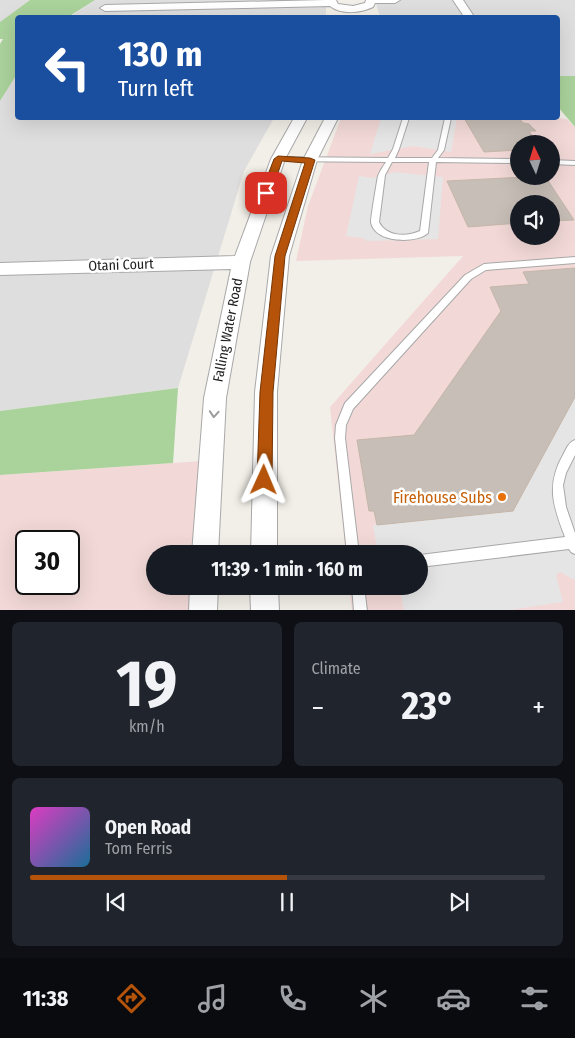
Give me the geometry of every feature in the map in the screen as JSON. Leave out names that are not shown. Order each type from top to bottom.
[{"type":"street","points":[[105,8],[336,7],[362,13],[370,5],[371,0],[395,0]]},
{"type":"street","points":[[458,0],[468,15]]},
{"type":"street","name":"Falling Water Road","points":[[206,545],[215,398],[241,262],[278,159],[299,120]]},
{"type":"street","points":[[264,545],[266,392],[280,256],[310,160],[330,120]]},
{"type":"street","name":"Otani Court","points":[[0,269],[241,262]]},
{"type":"street","points":[[203,610],[204,595]]},
{"type":"street","points":[[264,595],[265,610]]},
{"type":"lane","points":[[405,120],[396,149],[382,175],[375,222],[376,229],[390,236],[420,236],[424,233],[433,161],[441,150],[448,120]]},
{"type":"lane","points":[[278,159],[510,161]]},
{"type":"lane","points":[[560,162],[575,163]]},
{"type":"lane","points":[[352,545],[340,438],[341,425],[349,406],[468,277],[478,270],[484,267],[575,260]]},
{"type":"lane","points":[[428,560],[574,545],[557,500],[556,486],[559,473],[575,445]]},
{"type":"lane","points":[[359,595],[361,610]]},
{"type":"shaded area","points":[[0,0],[30,0],[0,22]]},
{"type":"shaded area","points":[[95,0],[326,0],[325,15],[72,15]]},
{"type":"shaded area","points":[[375,0],[575,0],[575,76],[560,76],[560,15],[379,15]]},
{"type":"shaded area","points":[[15,77],[15,120],[273,120],[244,171],[178,388],[0,411],[0,101]]},
{"type":"shaded area","points":[[560,118],[567,119],[575,127],[575,610],[352,610],[350,595],[428,595],[428,545],[345,545],[330,407],[463,256],[296,261],[308,206],[340,120],[560,120]]},
{"type":"shaded area","points":[[380,120],[457,120],[451,152],[413,146],[370,154]]},
{"type":"shaded area","points":[[394,172],[443,177],[438,239],[367,241],[363,238],[346,236],[359,176],[372,178]]},
{"type":"shaded area","points":[[575,397],[575,580],[560,572],[556,575],[563,602],[510,610],[404,610],[401,595],[428,595],[428,545],[376,545],[373,525],[513,511]]},
{"type":"shaded area","points":[[202,461],[197,545],[146,545],[146,595],[194,595],[193,610],[0,610],[0,475]]},
{"type":"green space","points":[[30,0],[95,0],[71,15],[15,15],[15,77],[0,101],[0,44],[3,39],[0,39],[0,22]]},
{"type":"green space","points":[[560,76],[575,76],[575,127],[560,109]]},
{"type":"green space","points":[[178,388],[173,463],[0,475],[0,411]]},
{"type":"building","points":[[465,120],[521,120],[523,123],[529,124],[536,131],[529,131],[532,135],[510,135],[510,151],[484,152]]},
{"type":"building","points":[[510,178],[510,185],[551,185],[558,195],[510,195],[510,224],[468,227],[447,181]]},
{"type":"building","points":[[560,199],[574,220],[560,221]]},
{"type":"building","points":[[575,268],[575,397],[513,511],[377,525],[374,511],[369,511],[357,440],[414,435],[501,311],[490,287],[529,284],[523,272]]},
{"type":"place","name":"Firehouse Subs","points":[[502,497]]},
{"type":"route","points":[[264,480],[266,392],[280,256],[310,160],[278,159],[266,193]]}]
